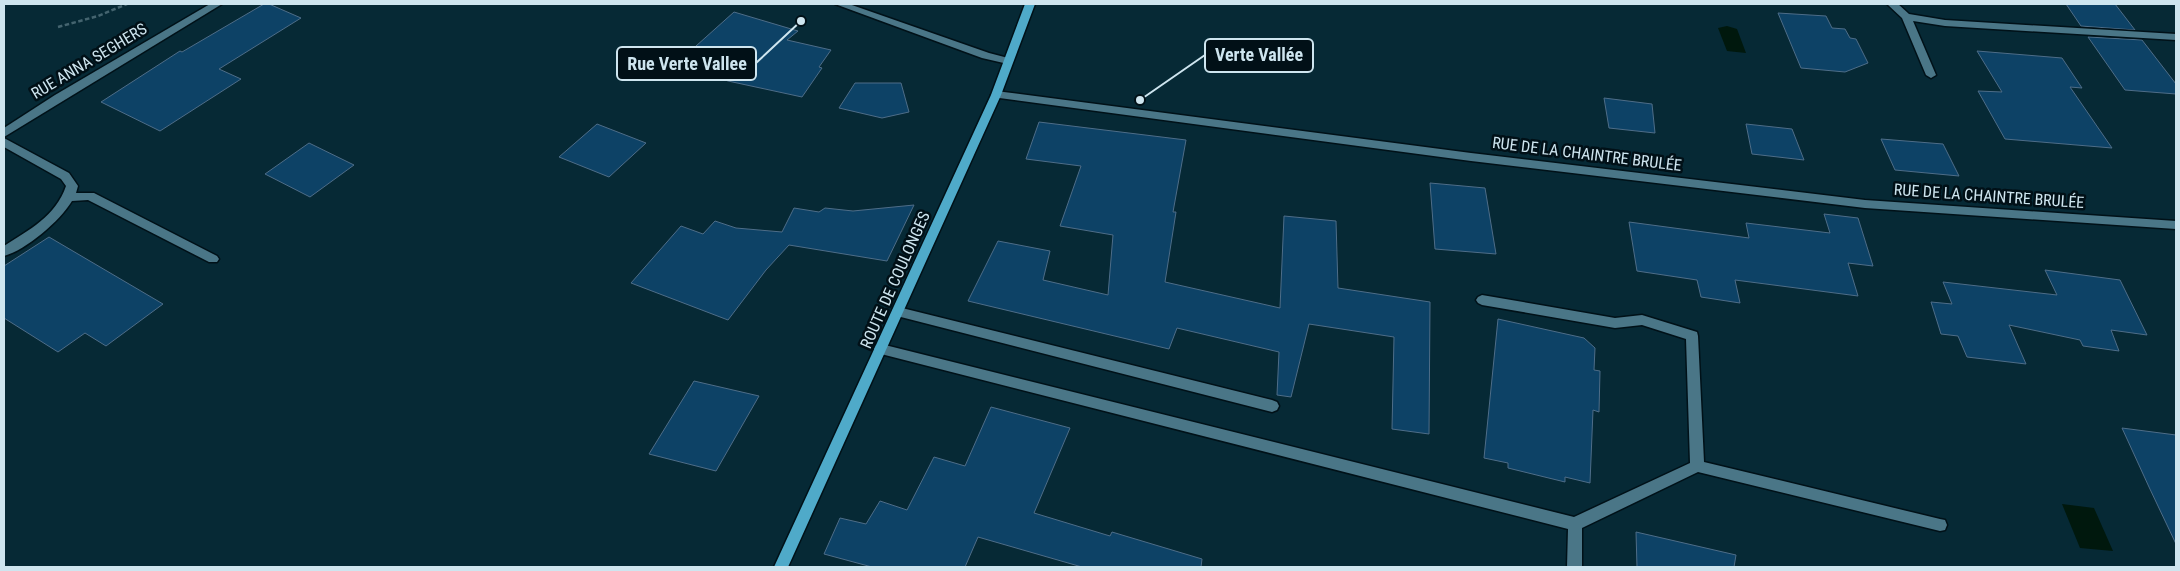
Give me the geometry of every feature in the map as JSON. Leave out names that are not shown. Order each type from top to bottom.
[{"type":"main road","name":"ROUTE DE COULONGES","points":[[781,567],[996,95],[1030,4]]},
{"type":"street","name":"RUE ANNA SEGHERS","points":[[4,133],[59,97],[217,4]]},
{"type":"street","points":[[840,4],[986,56],[1008,61]]},
{"type":"street","points":[[1892,4],[1906,17],[1932,75]]},
{"type":"street","points":[[1906,17],[1945,23],[2176,37]]},
{"type":"street","name":"RUE DE LA CHAINTRE BRULÉE","points":[[996,95],[1471,157],[1865,204],[2176,226]]},
{"type":"street","points":[[4,142],[65,176],[72,186],[70,197],[61,210],[42,226],[4,252]]},
{"type":"street","points":[[70,197],[90,196],[213,259]]},
{"type":"street","points":[[1482,300],[1615,323],[1642,320],[1692,336],[1697,466]]},
{"type":"street","points":[[898,312],[1272,406]]},
{"type":"street","points":[[881,349],[1575,524],[1697,466],[1940,525]]},
{"type":"street","points":[[1574,567],[1575,524]]},
{"type":"path","points":[[58,27],[98,16],[127,4]]},
{"type":"shaded area","points":[[1727,26],[1737,29],[1746,53],[1727,51],[1718,28]]},
{"type":"shaded area","points":[[2062,504],[2094,508],[2113,551],[2080,548]]},
{"type":"building","points":[[264,4],[269,4],[301,18],[219,69],[241,79],[160,131],[101,102],[180,51],[182,52]]},
{"type":"building","points":[[2066,4],[2115,4],[2135,30],[2081,26]]},
{"type":"building","points":[[734,12],[798,31],[787,40],[831,50],[819,67],[822,68],[802,97],[728,81],[677,63]]},
{"type":"building","points":[[1778,13],[1826,16],[1832,28],[1845,29],[1850,38],[1856,39],[1868,63],[1845,72],[1801,68]]},
{"type":"building","points":[[2088,37],[2142,40],[2176,84],[2176,94],[2125,90]]},
{"type":"building","points":[[1977,51],[2062,58],[2082,88],[2070,87],[2112,148],[2005,139],[1978,91],[2002,92]]},
{"type":"building","points":[[855,83],[901,83],[909,112],[882,118],[839,108]]},
{"type":"building","points":[[1604,98],[1652,104],[1655,133],[1609,128]]},
{"type":"building","points":[[1039,122],[1186,140],[1173,212],[1176,212],[1165,282],[1280,308],[1284,216],[1336,221],[1338,288],[1430,302],[1429,434],[1392,429],[1394,337],[1309,324],[1291,397],[1277,395],[1279,352],[1177,328],[1169,349],[968,301],[998,241],[1050,251],[1043,280],[1108,295],[1113,235],[1060,226],[1081,166],[1026,159]]},
{"type":"building","points":[[597,124],[646,143],[609,177],[559,157]]},
{"type":"building","points":[[1746,124],[1792,129],[1804,160],[1752,154]]},
{"type":"building","points":[[1881,139],[1943,144],[1959,176],[1895,170]]},
{"type":"building","points":[[309,143],[354,165],[310,197],[265,174]]},
{"type":"building","points":[[1430,183],[1485,188],[1496,254],[1435,249]]},
{"type":"building","points":[[914,205],[887,261],[789,245],[766,270],[728,320],[631,283],[681,226],[703,234],[715,221],[736,228],[782,232],[794,208],[819,212],[825,208],[853,211]]},
{"type":"building","points":[[1824,214],[1858,218],[1873,266],[1848,263],[1858,296],[1735,280],[1740,303],[1701,297],[1697,280],[1637,271],[1629,222],[1749,238],[1746,223],[1830,233]]},
{"type":"building","points":[[49,237],[163,304],[106,346],[85,333],[58,352],[4,318],[4,266]]},
{"type":"building","points":[[2045,270],[2120,280],[2147,335],[2111,330],[2119,351],[2083,346],[2080,340],[2009,325],[2026,364],[1967,357],[1958,336],[1941,334],[1931,302],[1952,304],[1943,282],[2057,295]]},
{"type":"building","points":[[1498,319],[1584,338],[1595,348],[1594,370],[1600,371],[1599,412],[1593,410],[1590,483],[1565,477],[1565,482],[1508,468],[1508,463],[1484,458]]},
{"type":"building","points":[[694,381],[759,396],[716,471],[649,454]]},
{"type":"building","points":[[991,407],[1070,428],[1034,513],[1110,536],[1112,532],[1202,559],[1201,567],[1082,567],[978,537],[965,567],[872,567],[824,554],[840,518],[866,524],[880,501],[907,510],[934,457],[965,466]]},
{"type":"building","points":[[2122,428],[2176,435],[2176,544],[2149,487]]},
{"type":"building","points":[[1636,532],[1736,555],[1734,567],[1637,567]]},
{"type":"place","name":"Rue Verte Vallee","points":[[801,21]]},
{"type":"place","name":"Verte Vallée","points":[[1140,100]]}]
